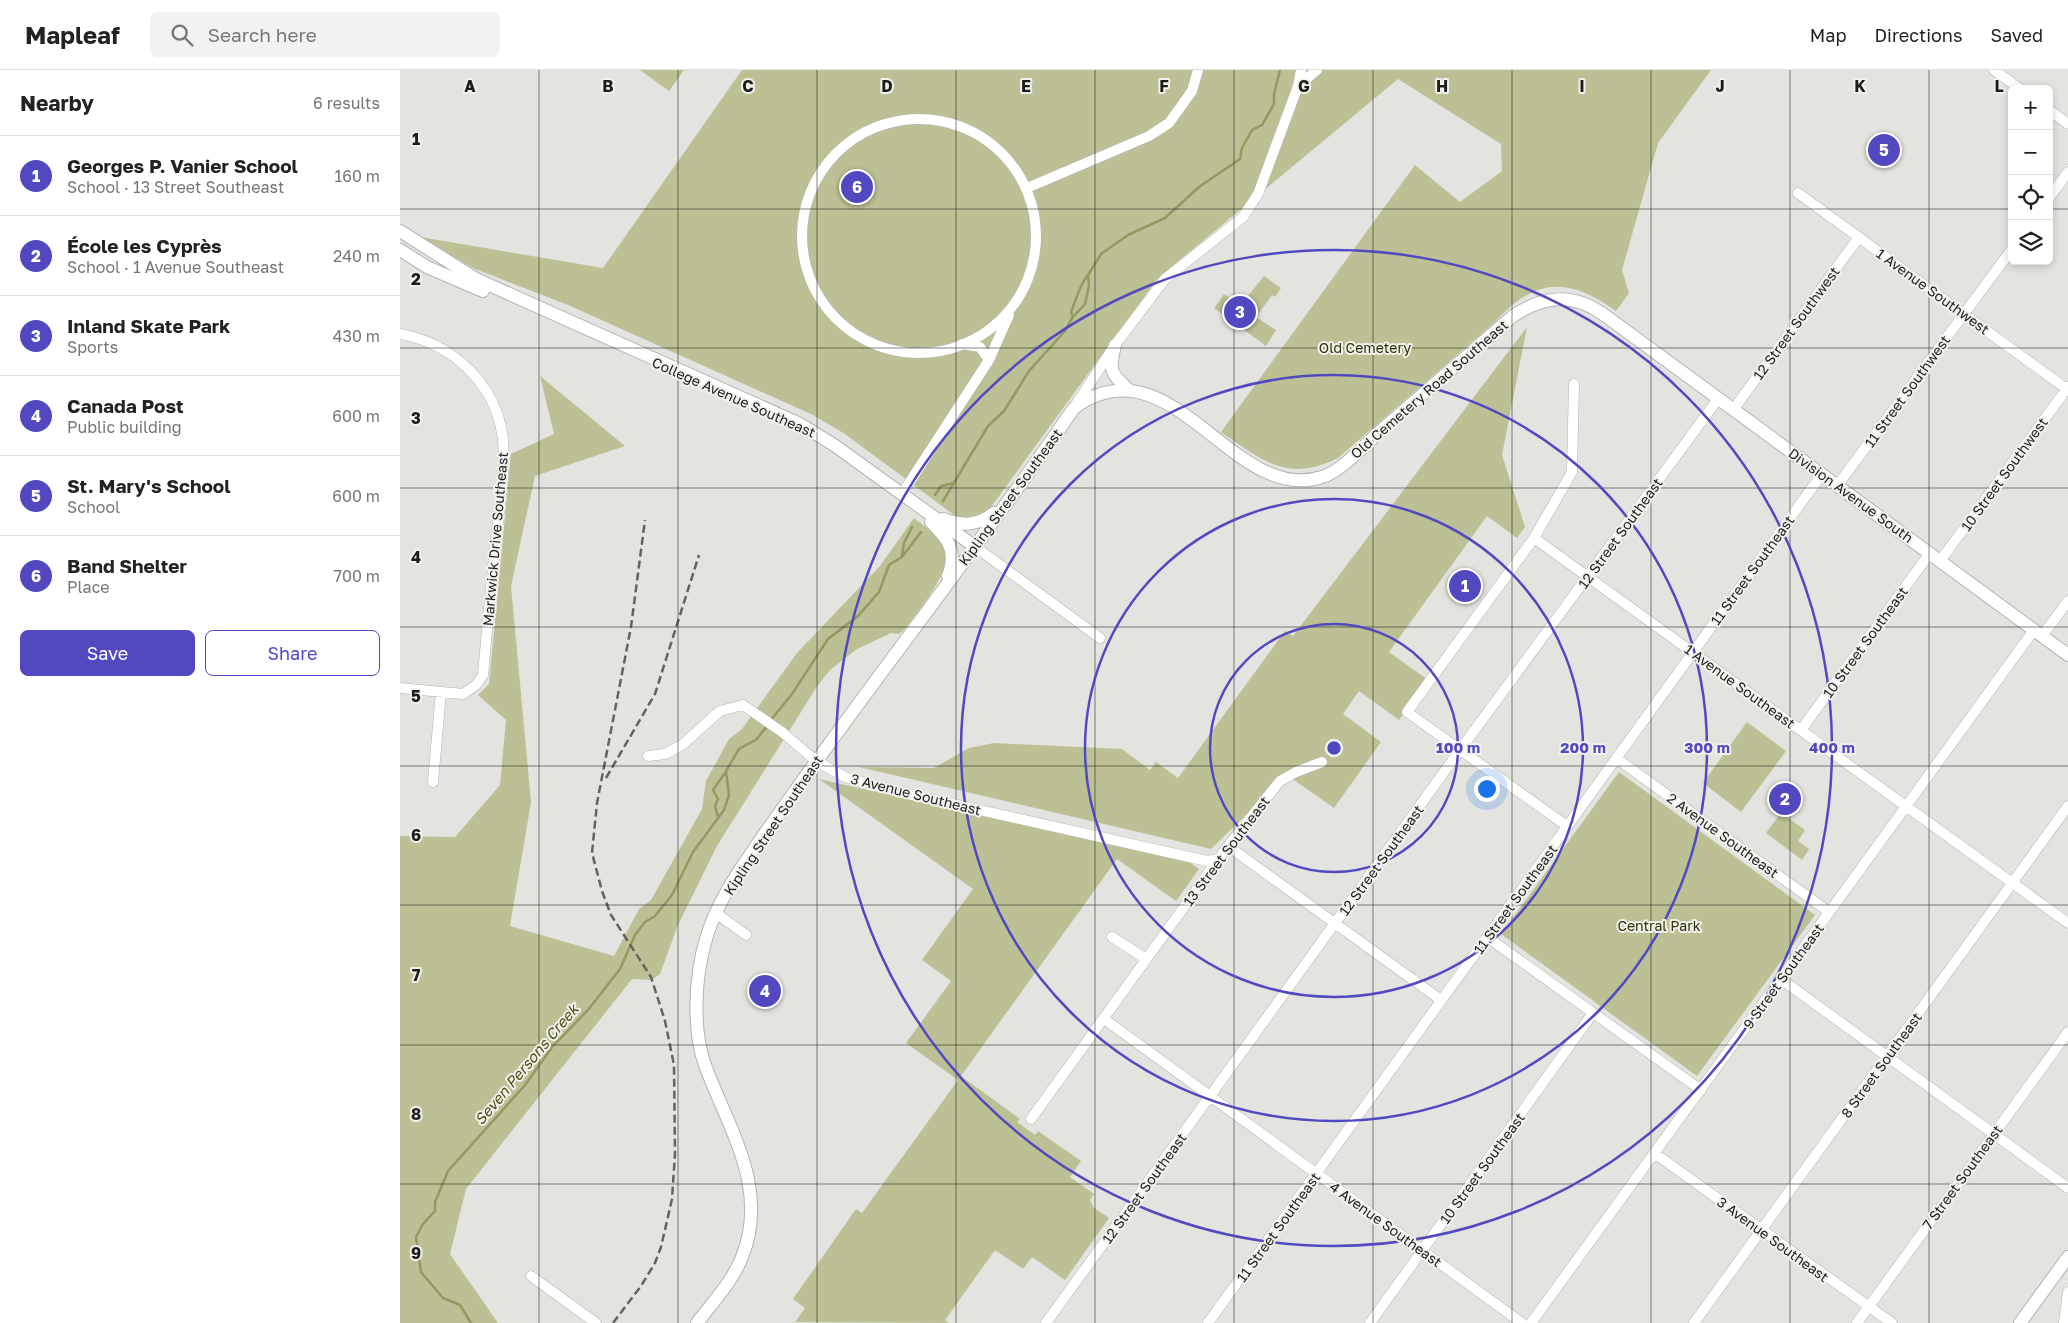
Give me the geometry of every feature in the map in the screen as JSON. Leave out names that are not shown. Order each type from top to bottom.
[{"type":"street","points":[[1027,188],[1150,136],[1169,123],[1192,90],[1198,70]]},
{"type":"street","name":"Kipling Street Southeast","points":[[697,1323],[741,1260],[746,1245],[751,1205],[745,1163],[704,1063],[699,1037],[697,989],[700,965],[706,938],[716,913],[737,873],[816,761],[1004,506],[1067,418],[1115,345],[1165,279],[1243,217],[1251,208],[1298,86],[1301,70]]},
{"type":"street","points":[[1298,86],[1317,70]]},
{"type":"street","points":[[1994,70],[2015,85]]},
{"type":"street","points":[[2053,113],[2068,124]]},
{"type":"street","points":[[939,594],[949,573],[952,549],[948,540],[906,496],[989,360],[1011,310],[1028,282],[1036,251],[1036,219],[1027,188],[1009,158],[983,136],[952,122],[918,117],[884,123],[853,138],[828,161],[810,191],[802,224],[803,259],[814,291],[835,319],[862,339],[894,351],[929,354],[962,344],[989,331],[1011,310]]},
{"type":"street","points":[[2053,193],[2068,172]]},
{"type":"street","name":"1 Avenue Southwest","points":[[1798,193],[2068,388]]},
{"type":"street","name":"College Avenue Southeast","points":[[400,231],[468,275],[558,318],[800,424],[834,445],[974,546]]},
{"type":"street","name":"12 Street Southwest","points":[[1733,410],[1859,237]]},
{"type":"street","name":"College Avenue Southeast","points":[[400,250],[447,276],[529,310],[558,318]]},
{"type":"street","name":"11 Street Southwest","points":[[1837,486],[2008,254]]},
{"type":"street","name":"Old Cemetery Road Southeast","points":[[1129,390],[1142,392],[1162,401],[1260,468],[1289,479],[1322,477],[1340,466],[1513,316],[1526,307],[1548,299],[1561,298],[1582,302],[1633,336]]},
{"type":"street","name":"Markwick Drive Southeast","points":[[400,334],[433,343],[464,364],[478,379],[491,400],[503,440],[503,467],[482,675],[476,685],[463,694],[400,688]]},
{"type":"street","name":"Division Avenue South","points":[[1633,336],[2068,655]]},
{"type":"street","points":[[962,344],[980,347],[989,360]]},
{"type":"street","points":[[1115,345],[1110,365],[1112,374],[1129,390]]},
{"type":"street","points":[[1567,826],[1407,712],[1534,538],[1572,472],[1574,384]]},
{"type":"street","name":"10 Street Southwest","points":[[1940,561],[2068,388]]},
{"type":"street","points":[[1067,418],[1074,408],[1099,393],[1129,390]]},
{"type":"street","name":"12 Street Southeast","points":[[1046,1323],[1460,750],[1718,398]]},
{"type":"street","name":"11 Street Southeast","points":[[1208,1323],[1822,474]]},
{"type":"street","points":[[929,513],[958,524],[972,524],[986,520],[1004,506]]},
{"type":"street","name":"1 Avenue Southeast","points":[[1534,538],[2068,923]]},
{"type":"street","points":[[974,546],[1100,638]]},
{"type":"street","name":"10 Street Southeast","points":[[1801,730],[1930,553]]},
{"type":"street","name":"9 Street Southeast","points":[[1531,1323],[1906,806],[2038,633],[2068,601]]},
{"type":"street","points":[[433,782],[441,692]]},
{"type":"street","name":"3 Avenue Southeast","points":[[648,756],[665,754],[682,746],[720,711],[743,705],[782,732],[816,761],[845,777],[899,792],[1207,861],[1218,859]]},
{"type":"street","name":"2 Avenue Southeast","points":[[1616,758],[1829,912]]},
{"type":"street","name":"13 Street Southeast","points":[[1031,1119],[1218,859],[1280,781],[1296,772],[1322,762]]},
{"type":"street","name":"8 Street Southeast","points":[[1694,1323],[2068,806]]},
{"type":"street","points":[[1228,846],[1441,1000]]},
{"type":"street","points":[[716,913],[746,935]]},
{"type":"street","points":[[1112,937],[1146,959]]},
{"type":"street","points":[[1487,937],[1700,1090]]},
{"type":"street","points":[[1781,979],[2068,1188]]},
{"type":"street","name":"10 Street Southeast","points":[[1370,1323],[1593,1013]]},
{"type":"street","name":"4 Avenue Southeast","points":[[1104,1019],[1522,1323]]},
{"type":"street","name":"7 Street Southeast","points":[[1857,1323],[2068,1032]]},
{"type":"street","name":"3 Avenue Southeast","points":[[1654,1153],[1892,1323]]},
{"type":"street","points":[[2020,1323],[2068,1257]]},
{"type":"street","points":[[531,1276],[596,1323]]},
{"type":"street","points":[[2064,1323],[2068,1292]]},
{"type":"green space","points":[[640,70],[684,70],[669,91]]},
{"type":"green space","name":"Old Cemetery","points":[[742,70],[1711,70],[1658,143],[1622,270],[1629,293],[1616,311],[1583,292],[1568,288],[1553,287],[1525,296],[1338,458],[1320,465],[1304,469],[1276,465],[1263,460],[1221,432],[1415,165],[1460,202],[1502,171],[1501,144],[1398,79],[1158,278],[991,507],[976,518],[958,518],[845,434],[813,415],[568,305],[473,268],[420,237],[603,268]]},
{"type":"green space","points":[[1264,276],[1281,288],[1275,297],[1272,295],[1256,317],[1276,330],[1266,346],[1214,308],[1224,294],[1240,306]]},
{"type":"green space","points":[[1527,327],[1502,455],[1525,527],[1517,538],[1487,516],[1389,652],[1428,680],[1399,720],[1359,691],[1343,714],[1381,742],[1334,808],[1287,775],[1211,849],[859,767],[934,768],[969,748],[994,743],[1122,749],[1150,770],[1156,762],[1178,778],[1285,631],[1293,636]]},
{"type":"green space","points":[[540,376],[625,446],[535,476],[511,586],[531,802],[510,926],[614,956],[639,909],[651,900],[702,809],[706,781],[729,739],[742,729],[797,653],[880,566],[914,518],[945,542],[948,551],[947,562],[935,588],[904,630],[899,634],[891,633],[857,649],[830,670],[816,688],[717,846],[678,925],[660,974],[652,980],[632,979],[466,1189],[450,1254],[498,1323],[400,1323],[400,836],[455,837],[500,785],[506,720],[478,695],[489,684],[511,454],[554,434]]},
{"type":"green space","points":[[1747,722],[1786,751],[1741,812],[1703,783]]},
{"type":"green space","name":"Central Park","points":[[1619,772],[1815,915],[1697,1076],[1501,934]]},
{"type":"green space","points":[[819,779],[1189,862],[1199,869],[1176,901],[1117,859],[961,1076],[1020,1119],[1017,1122],[1035,1135],[1038,1131],[1081,1161],[1070,1177],[1094,1194],[1090,1200],[1093,1207],[1109,1218],[1065,1280],[1032,1257],[1023,1269],[995,1250],[945,1320],[949,1323],[795,1322],[805,1308],[793,1299],[856,1209],[862,1213],[958,1080],[906,1043],[951,981],[922,960],[973,889]]},
{"type":"green space","points":[[1781,813],[1805,830],[1798,841],[1809,849],[1802,860],[1766,833]]},
{"type":"waterway","name":"Seven Persons Creek","points":[[943,501],[988,426],[1004,411],[1029,371],[1064,332],[1073,317],[1085,304],[1089,286],[1088,275],[1101,254],[1128,235],[1165,218],[1199,187],[1240,159],[1242,148],[1252,130],[1262,125],[1274,104],[1274,94],[1280,70]]},
{"type":"waterway","name":"Seven Persons Creek","points":[[1073,317],[1071,312],[1080,288],[1088,275]]},
{"type":"waterway","name":"Seven Persons Creek","points":[[935,495],[941,486],[954,483]]},
{"type":"waterway","name":"Seven Persons Creek","points":[[902,556],[904,543],[912,527]]},
{"type":"waterway","name":"Seven Persons Creek","points":[[770,721],[792,694],[828,639],[858,616],[879,592],[889,565],[902,557],[921,532]]},
{"type":"waterway","name":"Seven Persons Creek","points":[[471,1323],[460,1305],[443,1298],[421,1272],[416,1237],[423,1224],[435,1211],[435,1202],[448,1171],[525,1085],[553,1046],[588,1010],[620,969],[635,935],[645,922],[655,916],[672,895],[693,852],[724,810],[729,795],[726,771],[739,749],[757,739],[767,726]]},
{"type":"waterway","name":"Seven Persons Creek","points":[[718,817],[715,806],[718,799],[713,790],[725,773]]},
{"type":"railway","points":[[613,1323],[641,1286],[655,1263],[661,1247],[672,1199],[675,1154],[674,1065],[665,1021],[651,977],[611,915],[602,891],[592,853],[597,803],[631,627],[645,520]]},
{"type":"railway","points":[[606,778],[655,694],[699,555]]},
{"type":"place","name":"St. Mary's School","points":[[1884,150]]},
{"type":"place","name":"Band Shelter","points":[[857,187]]},
{"type":"place","name":"Inland Skate Park","points":[[1240,312]]},
{"type":"place","name":"Georges P. Vanier School","points":[[1465,586]]},
{"type":"place","name":"École les Cyprès","points":[[1785,799]]},
{"type":"place","name":"Canada Post","points":[[765,991]]}]
